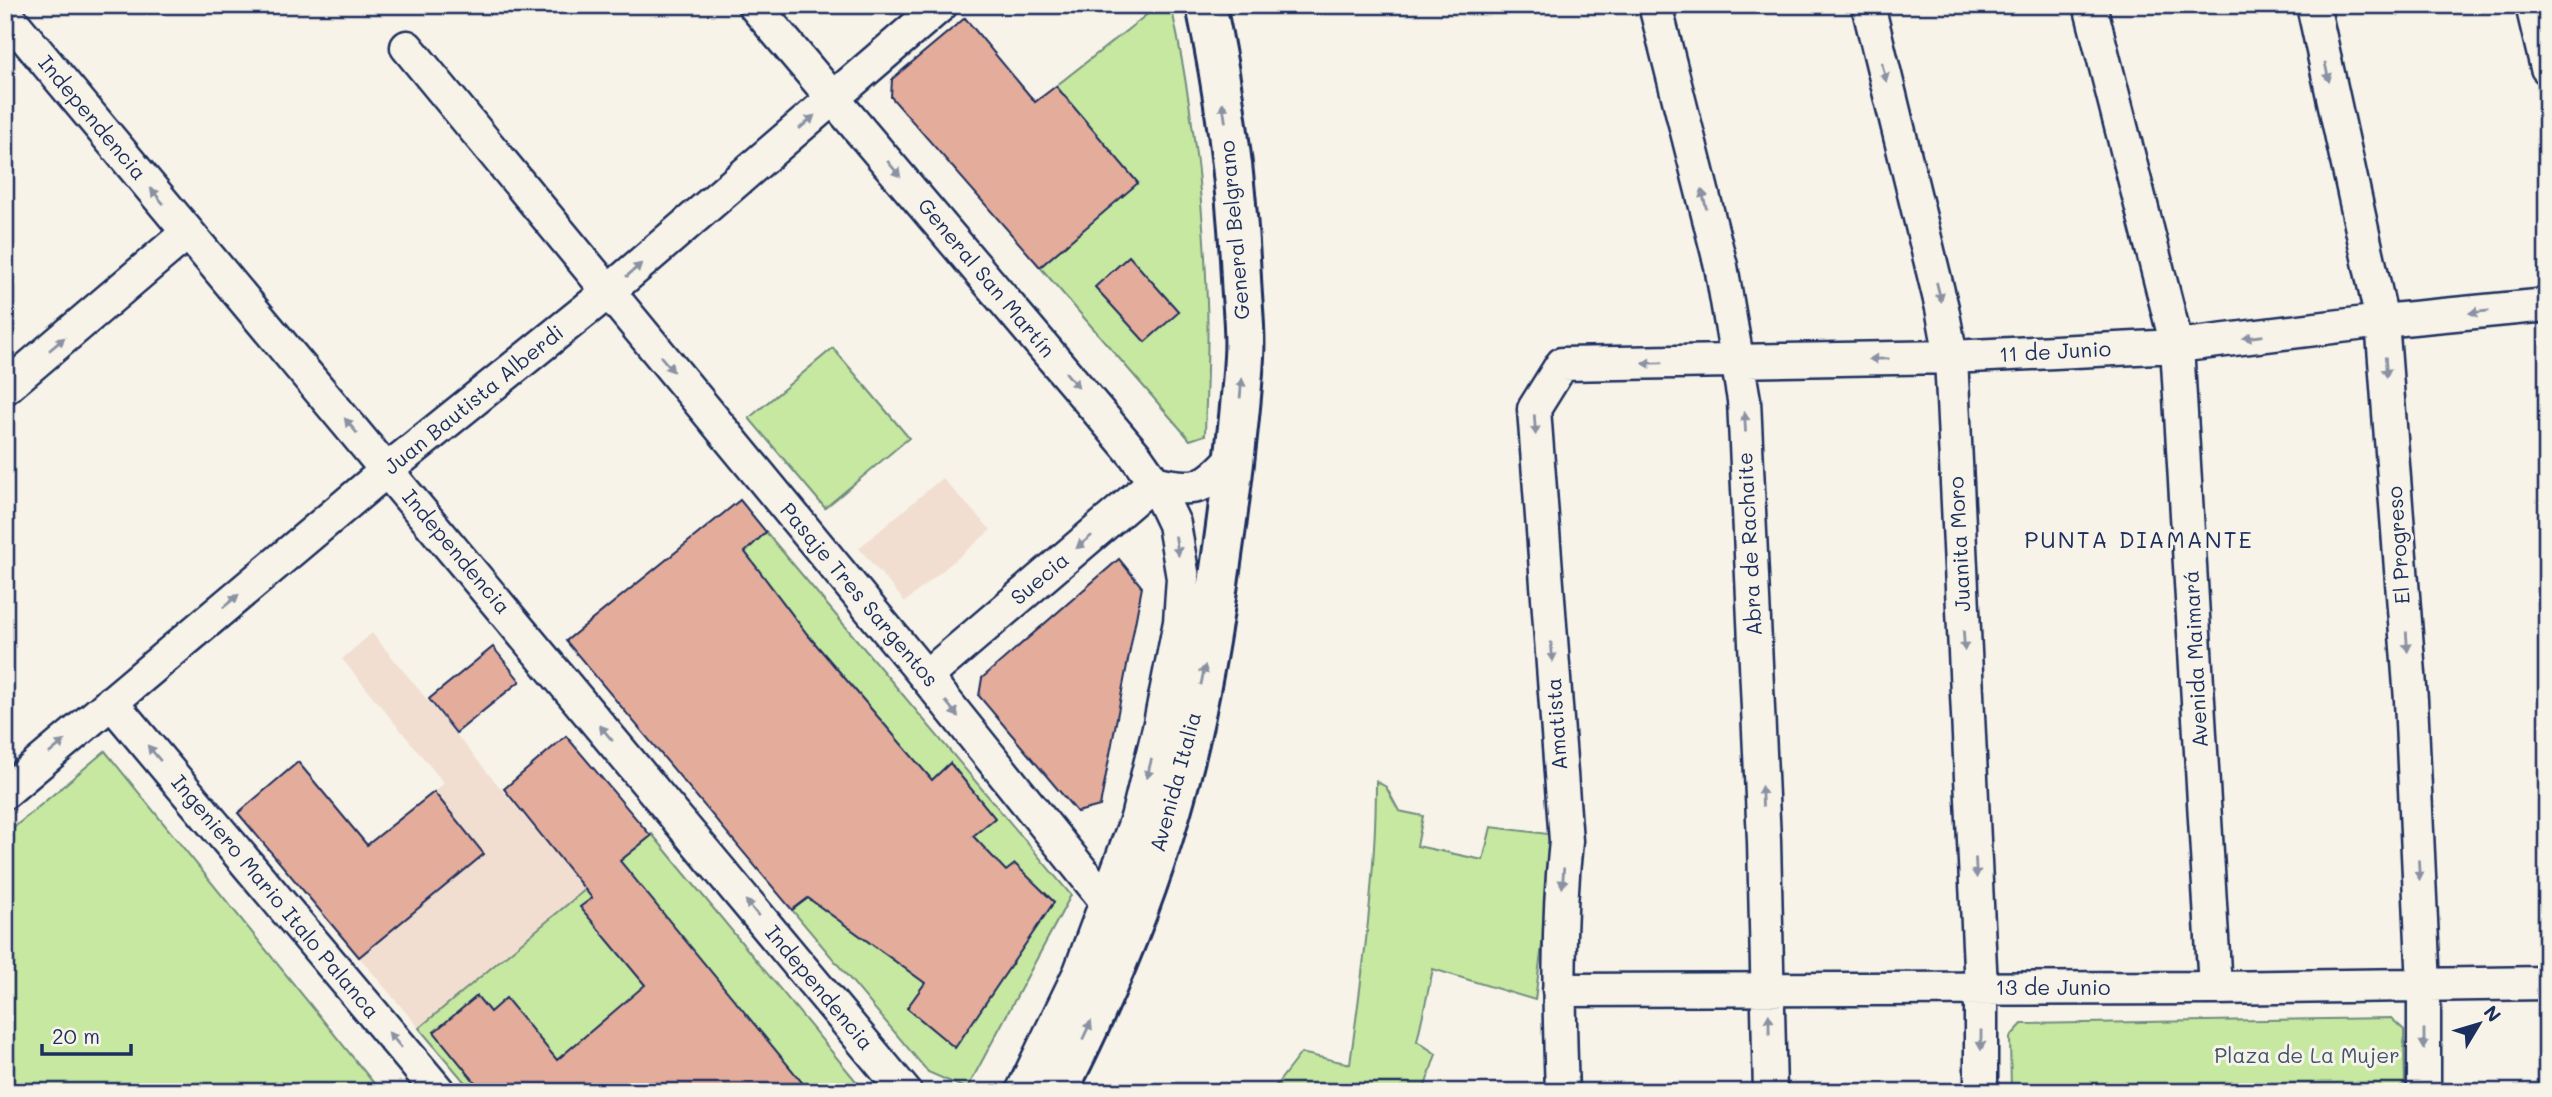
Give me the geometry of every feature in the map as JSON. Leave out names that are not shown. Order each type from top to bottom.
[{"type":"main road","name":"General Belgrano","points":[[1206,5],[1225,114],[1240,247],[1244,355],[1235,456]]},
{"type":"main road","name":"Avenida Italia","points":[[1057,1092],[1114,972],[1172,811],[1206,662],[1235,456]]},
{"type":"street","name":"General San Martín","points":[[754,5],[1135,455],[1154,482]]},
{"type":"street","name":"Juan Bautista Alberdi","points":[[5,792],[387,470],[608,292],[941,5]]},
{"type":"street","name":"Abra de Rachaite","points":[[1655,5],[1721,266],[1744,400],[1765,841],[1770,1092]]},
{"type":"street","name":"Juanita Moro","points":[[1868,5],[1942,308],[1951,357],[1981,988],[1981,1092]]},
{"type":"street","name":"Avenida Maimará","points":[[2090,5],[2177,346],[2215,988]]},
{"type":"street","name":"El Progreso","points":[[2313,5],[2382,321],[2411,700],[2424,986],[2424,1092]]},
{"type":"street","points":[[2532,5],[2547,68]]},
{"type":"street","name":"Independencia","points":[[5,13],[905,1092]]},
{"type":"street","name":"Pasaje Tres Sargentos","points":[[407,47],[926,677],[1106,901]]},
{"type":"street","points":[[5,388],[187,233]]},
{"type":"street","name":"11 de Junio","points":[[1562,364],[1951,357],[2177,346],[2382,321],[2547,305]]},
{"type":"street","name":"Amatista","points":[[1562,364],[1534,409],[1566,841],[1562,876],[1559,990],[1562,1092]]},
{"type":"street","points":[[1154,482],[1174,487],[1201,485],[1212,480],[1235,456]]},
{"type":"street","name":"Suecia","points":[[926,677],[1154,482]]},
{"type":"street","name":"Avenida Italia","points":[[1022,1092],[1080,972],[1137,818],[1159,728],[1180,622],[1183,578],[1174,524],[1154,482]]},
{"type":"street","name":"Ingeniero Mario Italo Palanca","points":[[111,702],[439,1092]]},
{"type":"street","name":"13 de Junio","points":[[1559,990],[2215,988],[2547,983]]},
{"type":"shaded area","points":[[942,478],[991,530],[905,602],[859,548]]},
{"type":"shaded area","points":[[372,633],[585,890],[419,1028],[359,957],[483,854],[434,792],[444,783],[342,659]]},
{"type":"green space","points":[[1159,5],[1171,5],[1191,115],[1203,227],[1208,319],[1205,435],[1190,440],[1040,267],[1137,183],[1056,86]]},
{"type":"green space","points":[[833,348],[909,438],[825,508],[749,418]]},
{"type":"green space","points":[[766,532],[1071,895],[967,1089],[928,1072],[792,910],[808,898],[925,983],[907,1008],[955,1047],[1054,902],[1015,864],[1006,871],[973,836],[995,818],[950,763],[932,780],[807,634],[745,552]]},
{"type":"green space","points":[[105,751],[381,1092],[5,1092],[5,835]]},
{"type":"green space","points":[[1376,781],[1386,787],[1399,811],[1423,816],[1417,846],[1483,860],[1491,827],[1556,835],[1535,1000],[1433,969],[1417,1041],[1436,1054],[1423,1092],[1271,1092],[1301,1053],[1350,1064],[1371,888]]},
{"type":"green space","points":[[652,834],[865,1092],[473,1092],[419,1028]]},
{"type":"green space","name":"Plaza de La Mujer","points":[[2391,1018],[2404,1030],[2405,1092],[2011,1092],[2010,1037],[2022,1024]]},
{"type":"building","points":[[965,18],[1035,102],[1056,86],[1138,183],[1040,267],[891,97],[892,79]]},
{"type":"building","points":[[1129,256],[1179,312],[1145,342],[1095,287]]},
{"type":"building","points":[[740,500],[766,532],[745,552],[807,634],[932,780],[950,763],[995,818],[973,836],[1006,871],[1015,864],[1054,902],[955,1048],[907,1008],[925,983],[808,898],[792,910],[566,641]]},
{"type":"building","points":[[1119,559],[1142,587],[1100,806],[1077,812],[979,696],[982,678]]},
{"type":"building","points":[[493,647],[520,681],[456,733],[429,699]]},
{"type":"building","points":[[566,736],[651,836],[620,861],[810,1092],[483,1092],[434,1032],[477,996],[490,1012],[506,998],[557,1060],[645,985],[580,907],[592,898],[504,789]]},
{"type":"building","points":[[298,762],[367,845],[434,792],[484,854],[359,957],[238,813]]},
{"type":"district","name":"PUNTA DIAMANTE","points":[[2139,540]]}]
